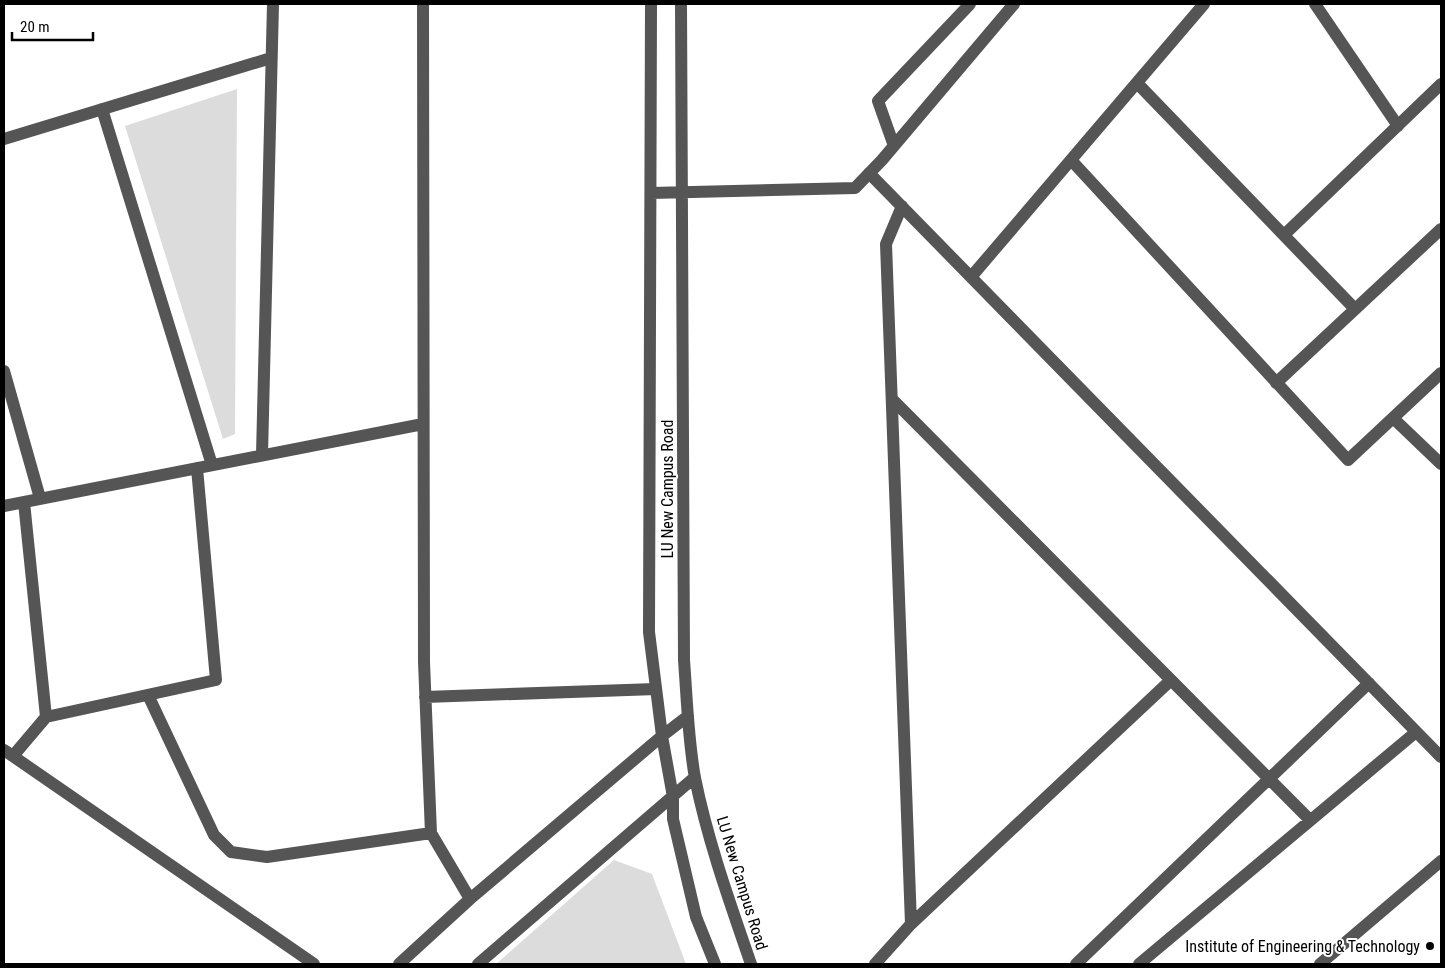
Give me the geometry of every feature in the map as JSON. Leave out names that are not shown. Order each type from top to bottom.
[{"type":"street","points":[[262,455],[273,4]]},
{"type":"street","points":[[423,4],[425,696],[431,833],[470,900]]},
{"type":"street","name":"LU New Campus Road","points":[[651,4],[649,632],[662,736],[673,797],[673,819],[696,917],[715,964]]},
{"type":"street","name":"LU New Campus Road","points":[[681,4],[684,660],[688,716],[695,777],[712,850],[751,964]]},
{"type":"street","points":[[894,146],[878,101],[970,4]]},
{"type":"street","points":[[651,193],[854,188],[894,146],[1014,4]]},
{"type":"street","points":[[972,277],[1204,4]]},
{"type":"street","points":[[1315,4],[1398,126]]},
{"type":"street","points":[[4,140],[271,58]]},
{"type":"street","points":[[1137,83],[1355,309]]},
{"type":"street","points":[[1284,235],[1441,84]]},
{"type":"street","points":[[102,109],[212,465]]},
{"type":"street","points":[[1071,160],[1348,460],[1441,373]]},
{"type":"street","points":[[869,173],[1441,757]]},
{"type":"street","points":[[902,206],[886,244],[911,924]]},
{"type":"street","points":[[1276,383],[1441,229]]},
{"type":"street","points":[[4,371],[40,498]]},
{"type":"street","points":[[892,399],[1310,820]]},
{"type":"street","points":[[1393,418],[1441,464]]},
{"type":"street","points":[[4,506],[423,424]]},
{"type":"street","points":[[197,468],[216,680],[46,717],[8,753],[314,964]]},
{"type":"street","points":[[24,502],[46,717]]},
{"type":"street","points":[[875,964],[911,924],[1171,680]]},
{"type":"street","points":[[1076,964],[1368,683]]},
{"type":"street","points":[[425,696],[656,689]]},
{"type":"street","points":[[148,695],[214,835],[231,852],[267,857],[431,833]]},
{"type":"street","points":[[399,964],[470,900],[688,716]]},
{"type":"street","points":[[1139,964],[1416,732]]},
{"type":"street","points":[[478,964],[695,777]]},
{"type":"street","points":[[1320,964],[1441,861]]},
{"type":"shaded area","points":[[237,89],[235,434],[223,439],[125,126]]},
{"type":"shaded area","points":[[614,860],[652,874],[686,964],[496,964]]},
{"type":"place","name":"Institute of Engineering & Technology","points":[[1430,946]]}]
